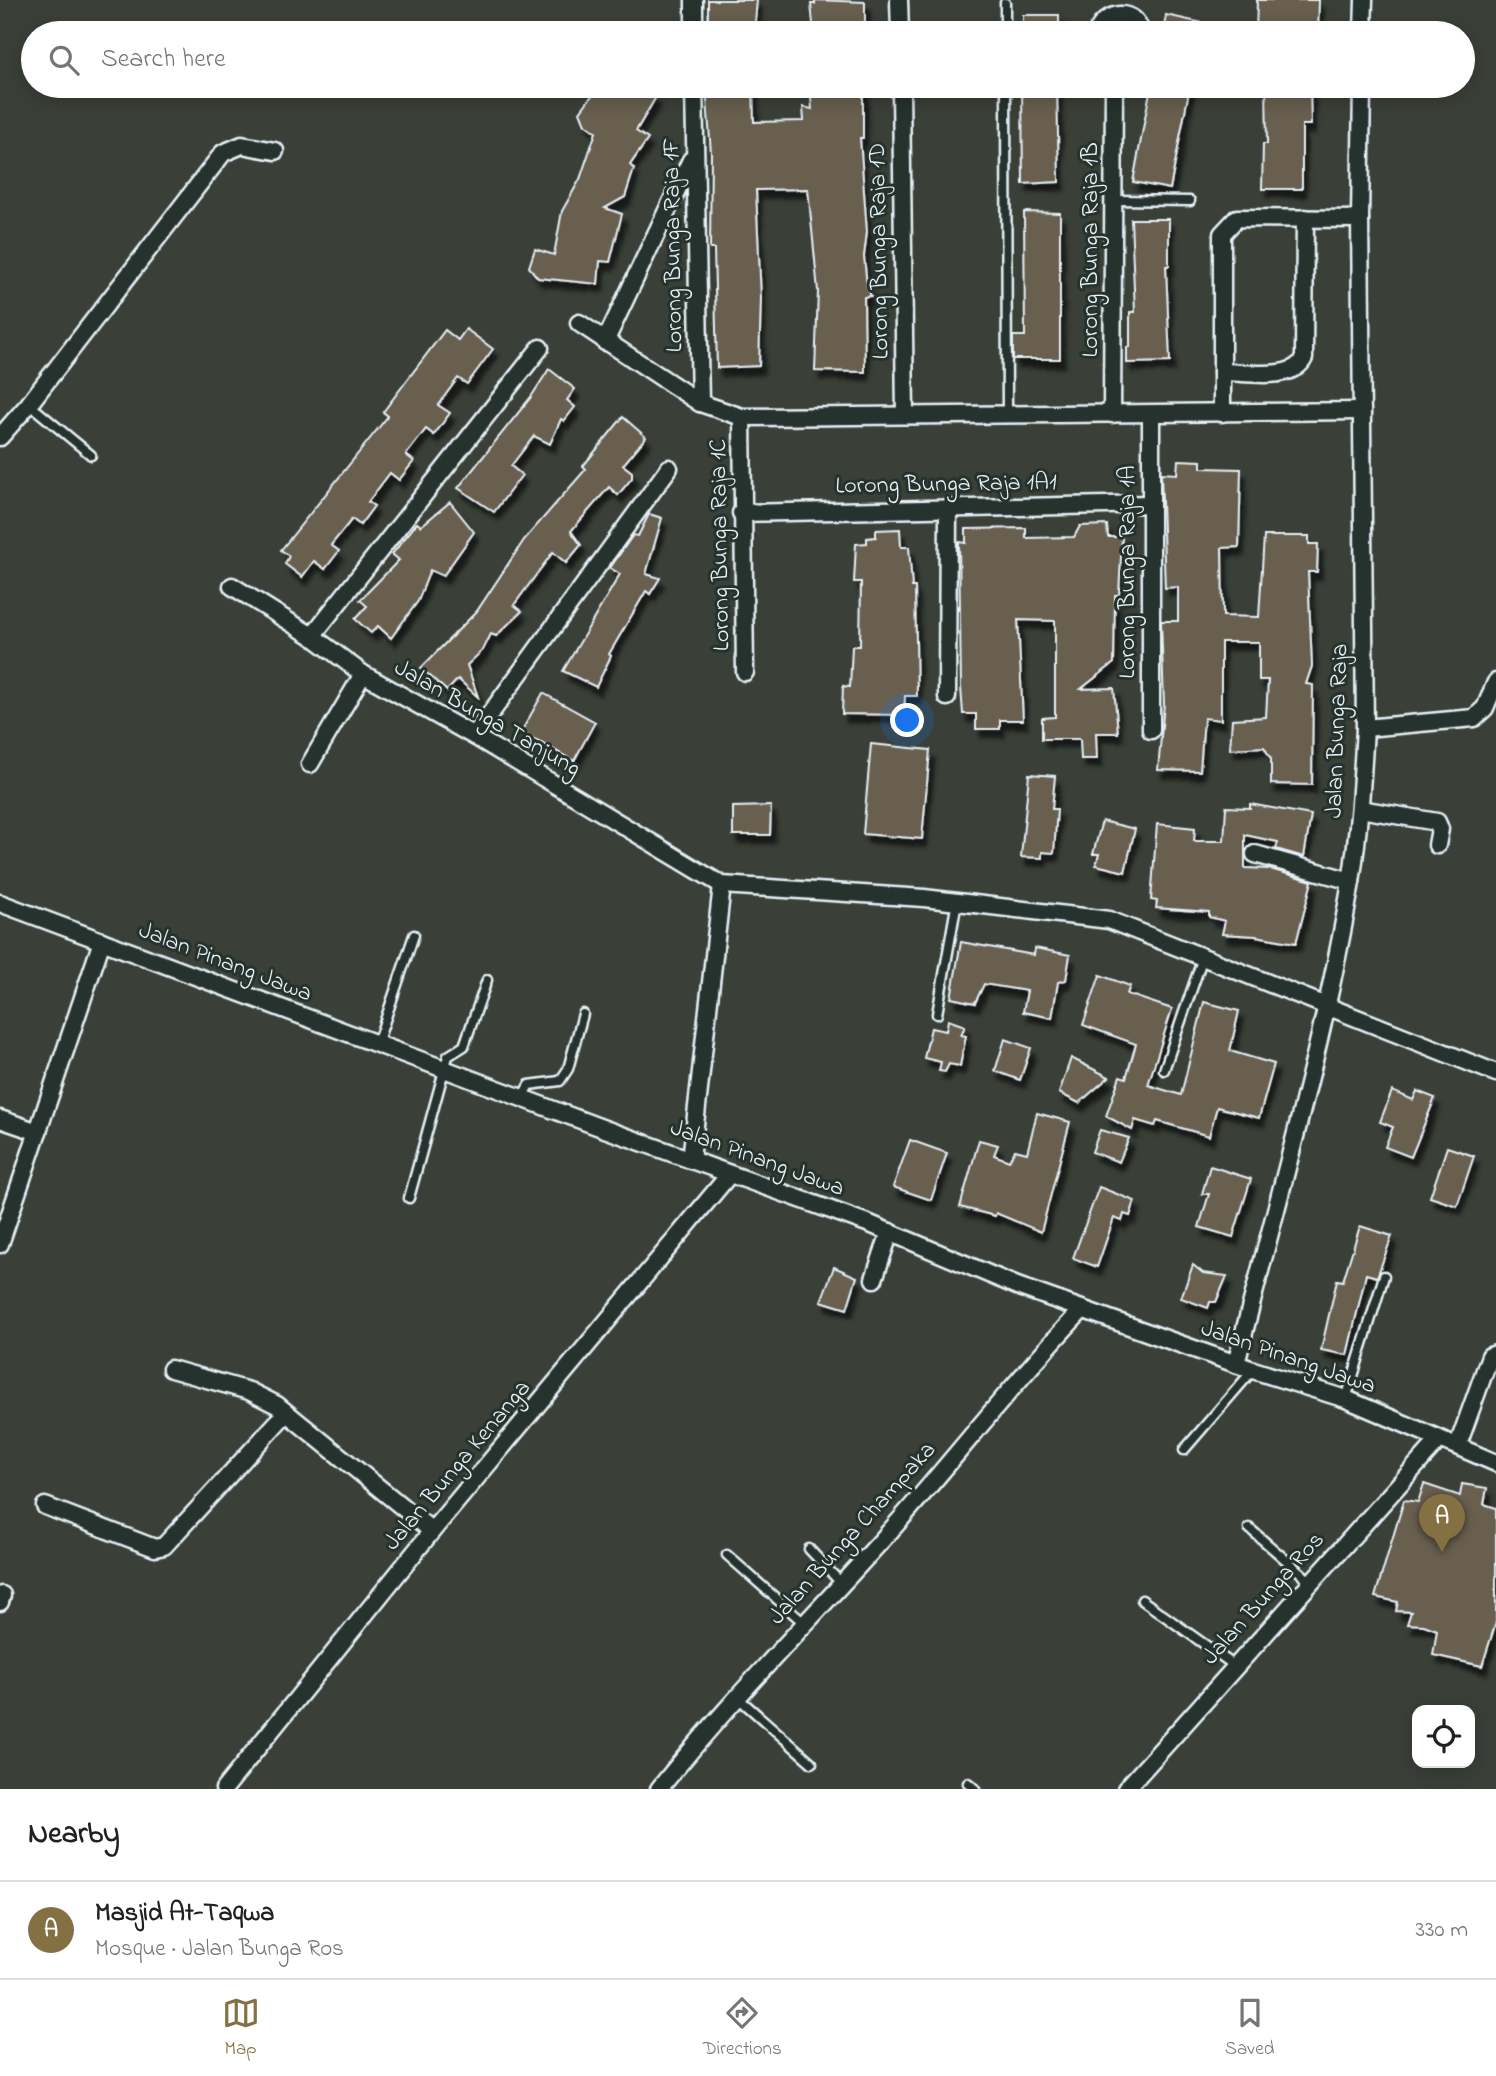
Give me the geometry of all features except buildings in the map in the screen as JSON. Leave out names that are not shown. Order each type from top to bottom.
[{"type":"street","points":[[694,0],[694,21]]},
{"type":"street","points":[[899,0],[900,21]]},
{"type":"street","points":[[1363,21],[1364,0]]},
{"type":"street","points":[[1102,21],[1112,15],[1123,14],[1134,21]]},
{"type":"street","name":"Lorong Bunga Raja 1F","points":[[694,98],[700,403]]},
{"type":"street","name":"Lorong Bunga Raja 1D","points":[[901,98],[905,415]]},
{"type":"street","name":"Lorong Bunga Raja 1B","points":[[1112,414],[1116,200],[1114,98]]},
{"type":"street","name":"Jalan Bunga Raja","points":[[1236,1364],[1326,1004],[1351,881],[1360,809],[1364,728],[1360,219],[1362,98]]},
{"type":"street","points":[[0,436],[29,404],[223,153],[242,145],[275,151]]},
{"type":"street","points":[[605,342],[694,155]]},
{"type":"street","points":[[1222,413],[1222,234],[1237,218],[1360,219]]},
{"type":"street","points":[[1222,372],[1289,372],[1300,367],[1304,358],[1305,218]]},
{"type":"street","points":[[579,323],[700,403],[742,417],[1362,411]]},
{"type":"street","points":[[312,636],[540,348]]},
{"type":"street","name":"Lorong Bunga Raja 1A","points":[[1151,414],[1151,730]]},
{"type":"street","name":"Lorong Bunga Raja 1C","points":[[742,417],[741,513],[746,672]]},
{"type":"street","points":[[474,736],[669,468]]},
{"type":"street","name":"Lorong Bunga Raja 1A1","points":[[741,513],[1151,504]]},
{"type":"street","points":[[947,697],[948,508]]},
{"type":"street","name":"Jalan Bunga Tanjung","points":[[232,586],[312,636],[363,674],[474,736],[722,885]]},
{"type":"street","points":[[310,764],[363,674]]},
{"type":"street","points":[[1364,728],[1474,718],[1485,708],[1496,682]]},
{"type":"street","points":[[1360,809],[1437,822],[1440,829],[1437,845]]},
{"type":"street","points":[[1255,854],[1351,881]]},
{"type":"street","points":[[691,1160],[722,885],[957,901],[1109,920],[1496,1073]]},
{"type":"street","name":"Jalan Pinang Jawa","points":[[0,903],[729,1175],[890,1232],[1082,1310],[1253,1370],[1346,1399],[1496,1463]]},
{"type":"street","points":[[0,1244],[102,941]]},
{"type":"street","points":[[0,1119],[38,1132]]},
{"type":"street","name":"Jalan Bunga Kenanga","points":[[224,1789],[432,1531],[729,1175]]},
{"type":"street","points":[[874,1279],[890,1232]]},
{"type":"street","name":"Jalan Bunga Champaka","points":[[659,1789],[736,1696],[925,1492],[1043,1351],[1082,1310]]},
{"type":"street","points":[[1458,1445],[1490,1356],[1496,1354]]},
{"type":"street","points":[[171,1368],[249,1391],[286,1413],[432,1531]]},
{"type":"street","points":[[45,1506],[155,1548],[164,1546],[286,1413]]},
{"type":"street","name":"Jalan Bunga Ros","points":[[1126,1789],[1438,1440]]},
{"type":"lane","points":[[1005,3],[1005,21]]},
{"type":"lane","points":[[1006,98],[1007,416]]},
{"type":"lane","points":[[1116,200],[1190,201]]},
{"type":"lane","points":[[29,404],[91,455]]},
{"type":"lane","points":[[937,1014],[957,901]]},
{"type":"lane","points":[[376,1044],[414,935]]},
{"type":"lane","points":[[1164,1070],[1203,957]]},
{"type":"lane","points":[[409,1198],[448,1056],[464,1046],[487,980]]},
{"type":"lane","points":[[522,1097],[529,1085],[560,1081],[568,1069],[583,1014]]},
{"type":"lane","points":[[1346,1399],[1384,1276]]},
{"type":"lane","points":[[1184,1450],[1253,1370]]},
{"type":"lane","points":[[1249,1528],[1310,1581]]},
{"type":"lane","points":[[809,1549],[841,1583]]},
{"type":"lane","points":[[727,1555],[804,1623]]},
{"type":"lane","points":[[1142,1600],[1235,1666]]},
{"type":"lane","points":[[736,1696],[813,1763]]},
{"type":"place","name":"Masjid At-Taqwa","points":[[1442,1552]]}]
